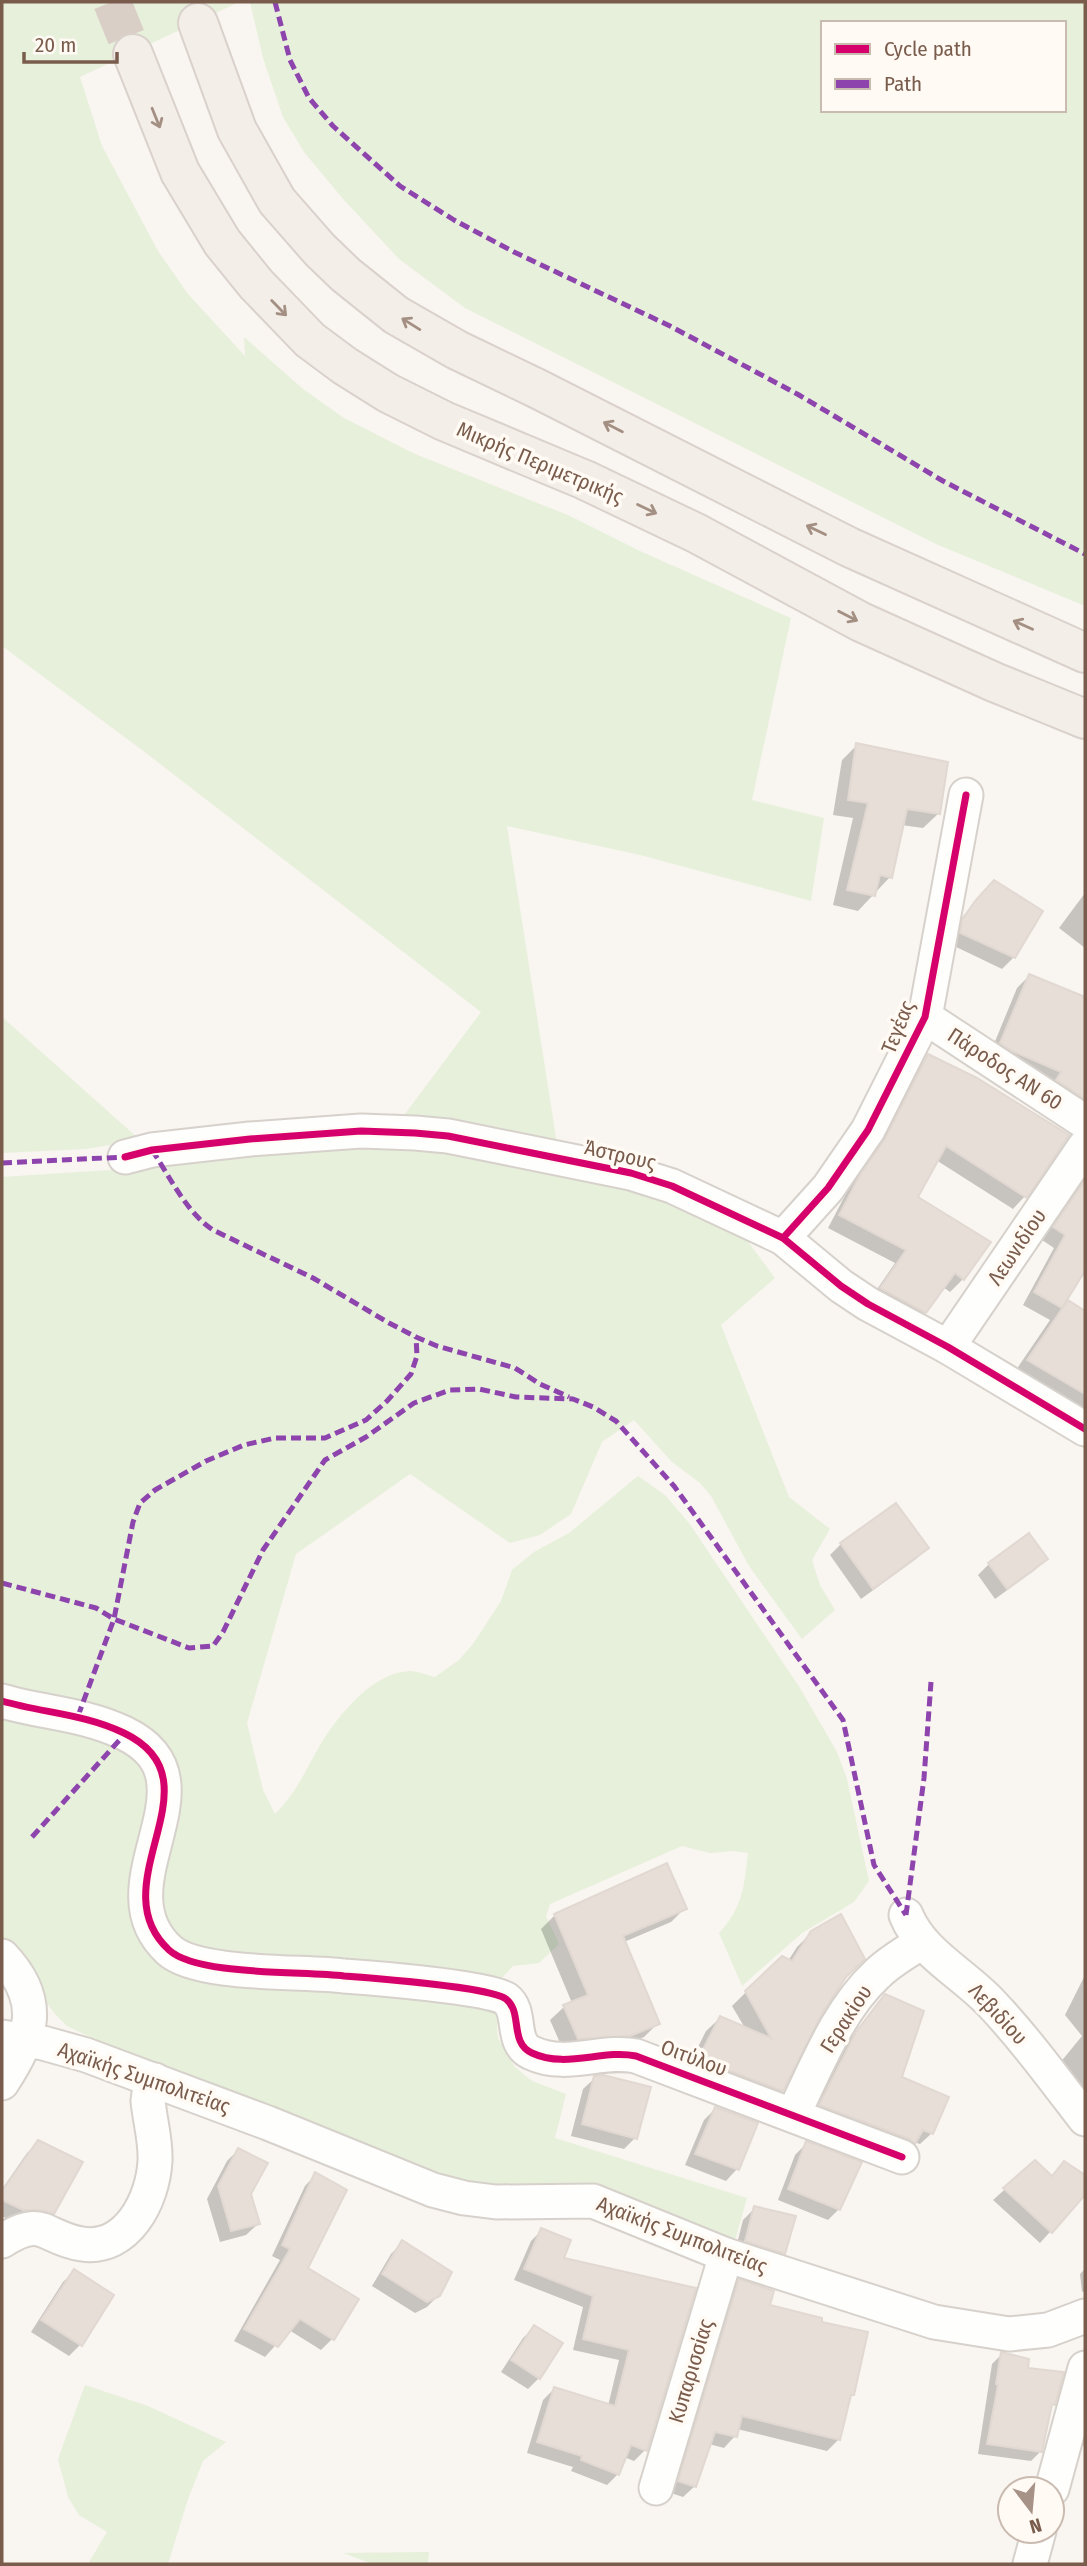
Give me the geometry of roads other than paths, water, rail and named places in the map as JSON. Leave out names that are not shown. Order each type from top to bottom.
[{"type":"main road","points":[[198,23],[237,130],[277,201],[346,275],[396,315],[457,350],[849,547],[1085,653]]},
{"type":"main road","name":"Μικρής Περιμετρικής","points":[[133,54],[180,172],[222,242],[291,321],[310,340],[345,366],[387,393],[443,421],[585,480],[685,528],[861,622],[994,682],[1085,719]]},
{"type":"street","name":"Τεγέας","points":[[783,1238],[828,1188],[868,1130],[925,1017],[966,795]]},
{"type":"street","name":"Πάροδος ΑΝ 60","points":[[925,1017],[1085,1122]]},
{"type":"street","name":"Άστρους","points":[[125,1157],[152,1150],[250,1139],[374,1132],[448,1136],[631,1173],[672,1186],[783,1238],[841,1286],[868,1304],[948,1347],[1085,1429]]},
{"type":"street","name":"Λεωνιδίου","points":[[948,1347],[1085,1146]]},
{"type":"street","name":"Οιτύλου","points":[[2,1701],[78,1716],[125,1734],[153,1756],[165,1784],[162,1817],[146,1873],[145,1901],[154,1931],[176,1956],[210,1967],[342,1975],[475,1990],[502,1996],[513,2007],[520,2042],[532,2053],[562,2059],[618,2054],[636,2056],[902,2157]]},
{"type":"street","name":"Γερακίου","points":[[793,2115],[823,2054],[858,1995],[914,1928]]},
{"type":"street","name":"Λεβιδίου","points":[[914,1928],[988,1999],[1085,2119]]},
{"type":"street","points":[[2,1956],[19,1978],[26,1993],[29,2016],[14,2039],[2,2083]]},
{"type":"street","name":"Αχαϊκής Συμπολιτείας","points":[[14,2039],[86,2055],[433,2190],[496,2202],[580,2199],[593,2201],[726,2255],[902,2313],[961,2328],[1009,2334],[1048,2330],[1084,2322]]},
{"type":"street","points":[[2,2242],[32,2227],[86,2245],[106,2243],[126,2231],[138,2212],[152,2179],[155,2152],[148,2101],[155,2080]]},
{"type":"street","name":"Κυπαρισσίας","points":[[656,2488],[726,2255]]},
{"type":"street","points":[[1056,2475],[1085,2368]]},
{"type":"street","points":[[1030,2564],[1035,2545]]},
{"type":"tunnel","points":[[112,2],[133,54]]}]
